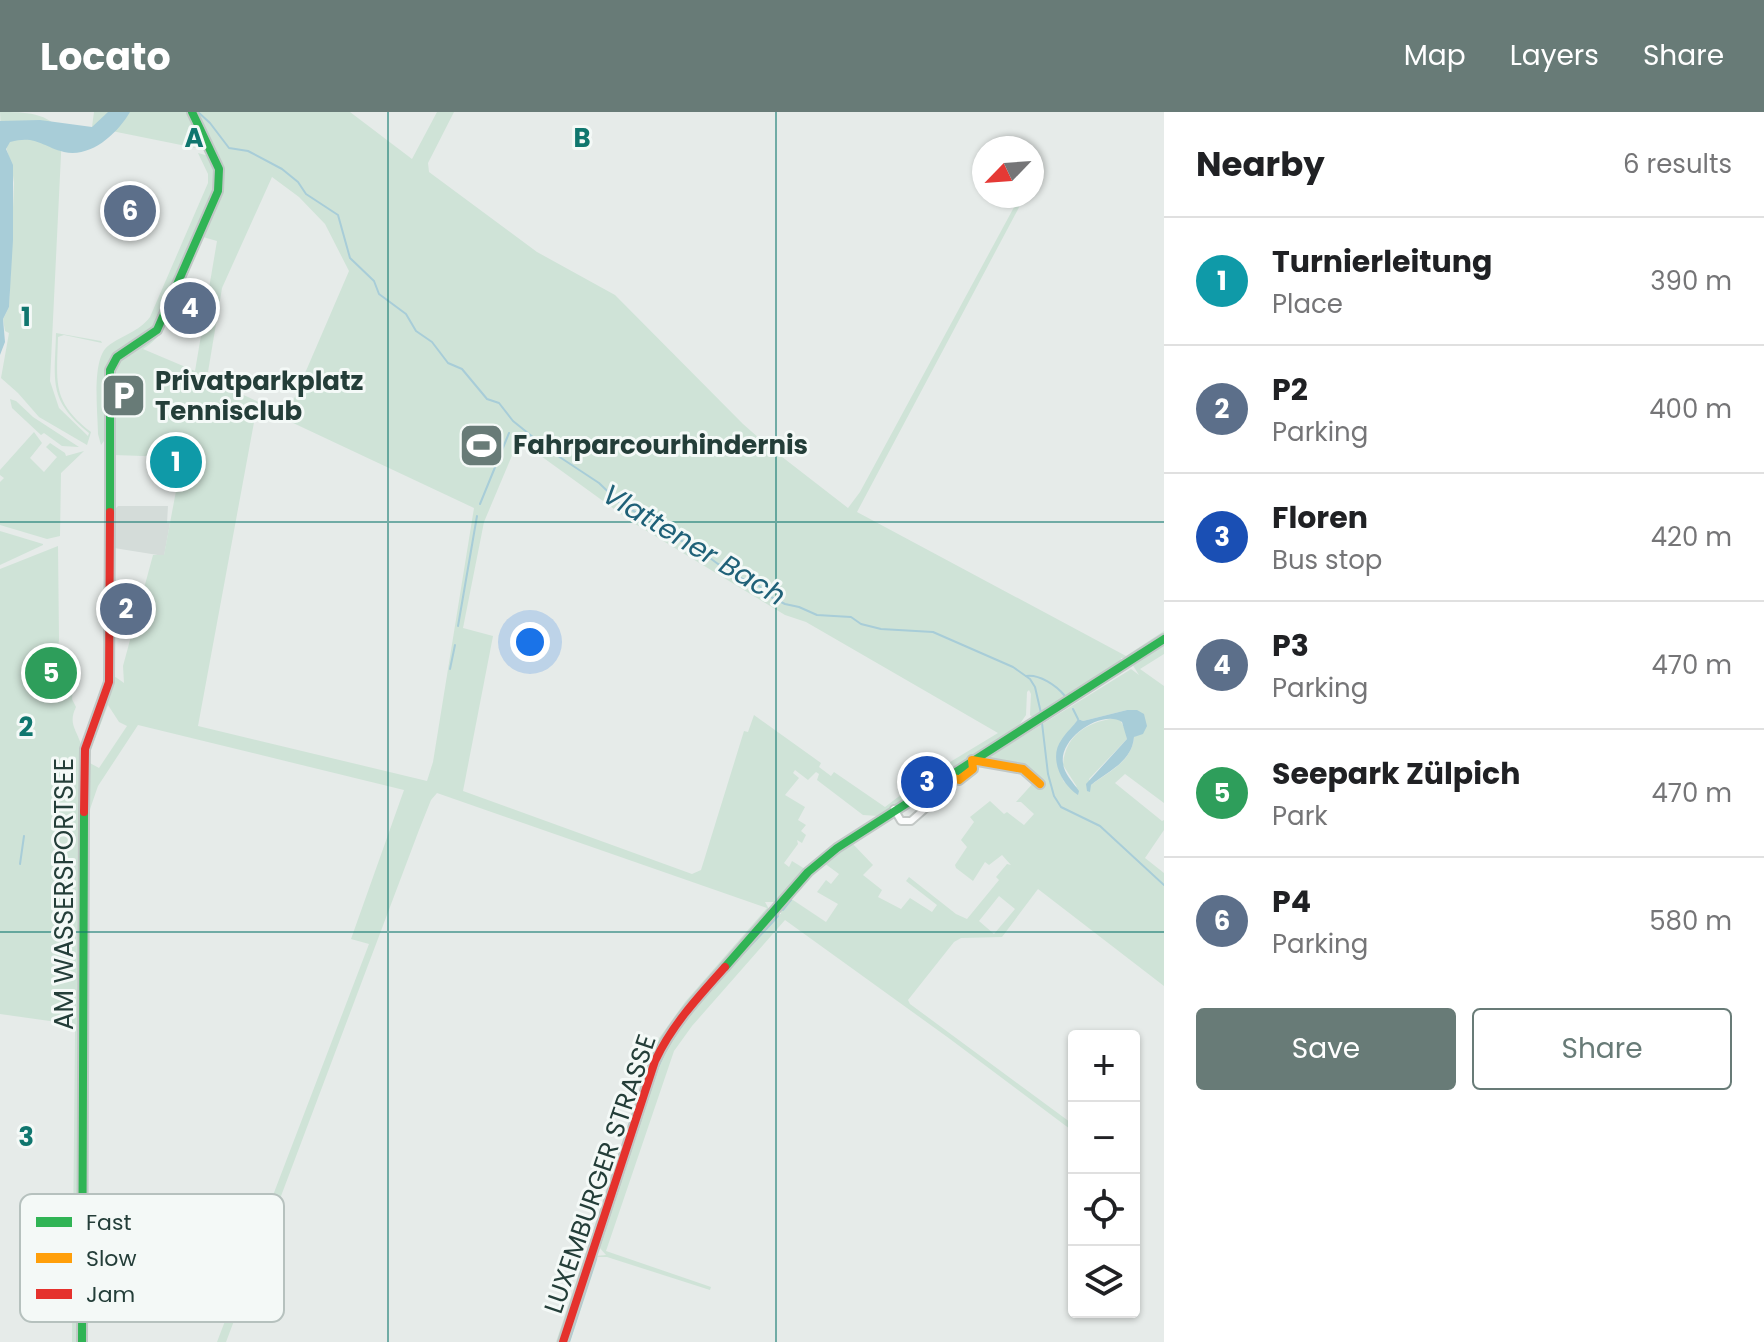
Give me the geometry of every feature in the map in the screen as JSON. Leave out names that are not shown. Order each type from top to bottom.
[{"type":"street","name":"AM WASSERSPORTSEE","points":[[83,1194],[84,759],[86,742],[109,682],[111,364],[119,355],[149,338],[159,324],[220,185],[219,169],[192,112]]},
{"type":"street","name":"LUXEMBURGER STRASSE","points":[[563,1342],[644,1093],[667,1036],[808,872],[837,848],[1164,639]]},
{"type":"street","points":[[972,760],[1023,769],[1040,784]]},
{"type":"street","points":[[894,809],[901,821],[911,821],[950,787],[953,783],[950,776]]},
{"type":"street","name":"AM WASSERSPORTSEE","points":[[82,1322],[82,1342]]},
{"type":"shaded area","points":[[118,506],[168,506],[167,523],[170,523],[164,556],[114,548],[115,509]]},
{"type":"green space","points":[[0,112],[43,117],[62,134],[50,381],[59,408],[88,436],[89,433],[66,410],[56,388],[56,333],[101,341],[64,335],[58,337],[59,390],[69,410],[91,432],[87,445],[39,417],[1,378],[9,333],[5,331],[3,319],[9,307],[14,183]]},
{"type":"green space","points":[[94,112],[188,112],[205,145],[196,148],[92,127]]},
{"type":"green space","points":[[194,112],[350,112],[412,159],[437,112],[454,112],[428,163],[429,172],[537,252],[615,295],[743,424],[848,508],[860,492],[1014,208],[1019,208],[857,512],[1126,656],[1164,631],[1164,636],[1126,658],[1121,658],[1121,662],[1033,718],[1030,715],[1029,690],[1026,715],[1017,728],[931,782],[910,791],[878,816],[863,815],[817,780],[819,774],[816,772],[808,780],[795,770],[793,773],[799,778],[785,795],[805,807],[798,820],[806,825],[801,831],[806,835],[802,843],[797,840],[798,844],[784,863],[789,867],[792,861],[805,869],[777,902],[765,902],[770,911],[671,1025],[560,1342],[556,1342],[657,1041],[685,1002],[767,908],[437,793],[419,830],[282,1194],[274,1194],[369,944],[351,939],[404,790],[138,725],[98,786],[89,812],[86,1194],[87,753],[114,676],[124,683],[123,666],[153,555],[164,555],[176,491],[173,489],[173,479],[179,474],[172,476],[172,468],[178,467],[178,461],[171,460],[171,457],[114,455],[114,413],[118,417],[131,417],[131,386],[118,386],[117,406],[113,406],[112,369],[120,356],[149,341],[177,294],[166,325],[156,339],[143,349],[195,371],[217,241],[203,237],[183,284],[181,281],[223,188],[218,158]],"holes":[[[272,177],[299,197],[325,224],[349,271],[287,415],[207,378],[222,288]],[[257,406],[474,508],[433,762],[427,781],[198,726]],[[523,443],[632,522],[785,615],[806,622],[998,733],[922,779],[885,807],[834,772],[831,776],[819,767],[821,763],[754,715],[748,732],[744,731],[701,870],[692,874],[463,791],[493,636],[463,628],[484,522],[516,446]],[[108,705],[119,722],[127,726],[99,768],[88,762]]]},
{"type":"green space","points":[[198,153],[209,156],[217,169],[218,182],[152,331],[113,357],[107,437],[101,445],[97,400],[99,362],[108,346],[150,317],[208,183],[208,174]]},
{"type":"green space","points":[[10,399],[79,447],[62,446],[44,433],[41,435],[12,408]]},
{"type":"green space","points":[[34,432],[42,443],[30,458],[44,472],[57,457],[46,447],[50,443],[66,456],[84,451],[61,473],[60,536],[47,539],[0,525],[0,482],[4,478],[0,470]]},
{"type":"green space","points":[[0,531],[43,544],[43,545],[0,565]]},
{"type":"green space","points":[[58,546],[59,640],[51,685],[73,689],[72,699],[76,707],[73,722],[81,744],[84,1018],[81,1194],[73,1194],[75,1032],[71,1024],[0,1014],[0,569]]},
{"type":"green space","points":[[1164,643],[1164,654],[1140,669],[1164,686],[1164,803],[1125,774],[1115,783],[1164,820],[1164,830],[1145,858],[1164,873],[1164,986],[1038,889],[1002,937],[961,938],[954,942],[908,1000],[1068,1121],[1068,1128],[785,920],[692,1026],[674,1051],[606,1251],[711,1287],[710,1290],[607,1257],[598,1257],[570,1342],[566,1342],[595,1256],[606,1255],[599,1247],[655,1069],[668,1040],[679,1025],[776,914],[781,914],[781,909],[790,898],[826,922],[838,904],[817,892],[826,880],[831,884],[839,874],[824,863],[851,842],[873,865],[863,875],[882,890],[878,897],[901,909],[910,898],[932,912],[937,905],[906,881],[909,877],[956,914],[967,919],[999,880],[996,877],[1007,864],[1011,865],[1002,855],[989,865],[985,862],[973,881],[956,868],[967,847],[961,840],[974,822],[970,817],[990,801],[1004,814],[1007,812],[1024,825],[1034,814],[1021,802],[1016,802],[1035,781],[1033,773],[983,761],[1131,669],[1139,675],[1132,664]],"holes":[[[1127,710],[1137,735],[1124,760],[1091,785],[1089,779],[1127,739],[1126,731],[1119,718],[1098,722],[1081,731],[1069,745],[1063,765],[1077,787],[1064,782],[1057,754],[1078,719],[1083,721]],[[999,896],[1015,909],[994,934],[979,921]]]},
{"type":"green space","points":[[72,1322],[79,1322],[79,1342],[72,1342]]},
{"type":"green space","points":[[85,1322],[87,1322],[85,1342]]},
{"type":"green space","points":[[225,1322],[234,1322],[226,1342],[217,1342]]},
{"type":"water","points":[[108,112],[130,112],[111,136],[93,148],[64,152],[26,140],[10,142],[6,149],[13,165],[13,240],[9,307],[3,319],[5,342],[0,355],[0,121],[40,120],[92,127]]},
{"type":"water","points":[[1127,710],[1144,714],[1147,726],[1143,734],[1134,737],[1124,759],[1091,785],[1090,792],[1086,784],[1127,739],[1122,722],[1104,719],[1093,723],[1068,744],[1063,763],[1079,791],[1078,795],[1066,784],[1058,770],[1056,754],[1062,739],[1078,719],[1083,721]]},
{"type":"waterway","name":"Vlattener Bach","points":[[198,112],[229,148],[248,151],[282,169],[298,182],[306,194],[338,215],[350,258],[374,281],[379,294],[406,314],[416,331],[432,342],[448,363],[462,369],[487,399],[499,403],[513,421],[549,450],[599,483],[622,505],[785,604],[817,615],[851,617],[861,624],[881,629],[933,632],[1013,667],[1030,679],[1035,687],[1041,713]]},
{"type":"waterway","points":[[480,504],[509,433]]},
{"type":"waterway","points":[[458,626],[477,516]]},
{"type":"waterway","points":[[450,669],[455,645]]},
{"type":"waterway","points":[[1026,676],[1047,681],[1065,696]]},
{"type":"waterway","points":[[1073,709],[1078,719]]},
{"type":"waterway","name":"Vlattener Bach","points":[[1042,723],[1048,774],[1054,796],[1061,807],[1100,826],[1164,885]]},
{"type":"waterway","points":[[20,864],[24,836]]},
{"type":"waterway","points":[[783,910],[791,900]]},
{"type":"waterway","points":[[600,1244],[658,1067],[668,1047],[695,1007],[778,916]]},
{"type":"waterway","points":[[569,1342],[596,1259]]},
{"type":"traffic: fast","points":[[110,512],[110,370],[117,357],[157,330],[218,191],[219,169],[192,112]]},
{"type":"traffic: fast","points":[[725,967],[808,872],[837,848],[1164,639]]},
{"type":"traffic: fast","points":[[83,1194],[84,812]]},
{"type":"traffic: fast","points":[[82,1322],[82,1342]]},
{"type":"traffic: slow","points":[[949,775],[959,780],[973,769],[972,760],[1023,769],[1040,784]]},
{"type":"traffic: jam","points":[[84,812],[85,749],[109,682],[110,512]]},
{"type":"traffic: jam","points":[[563,1342],[655,1061],[695,1000],[725,967]]},
{"type":"place","name":"P4","points":[[130,211]]},
{"type":"place","name":"P3","points":[[190,308]]},
{"type":"place","name":"Privatparkplatz Tennisclub","points":[[124,396]]},
{"type":"place","name":"Fahrparcourhindernis","points":[[482,445]]},
{"type":"place","name":"Turnierleitung","points":[[176,462]]},
{"type":"place","name":"P2","points":[[126,609]]},
{"type":"place","name":"Seepark Zülpich","points":[[51,673]]},
{"type":"place","name":"Floren","points":[[927,782]]}]
